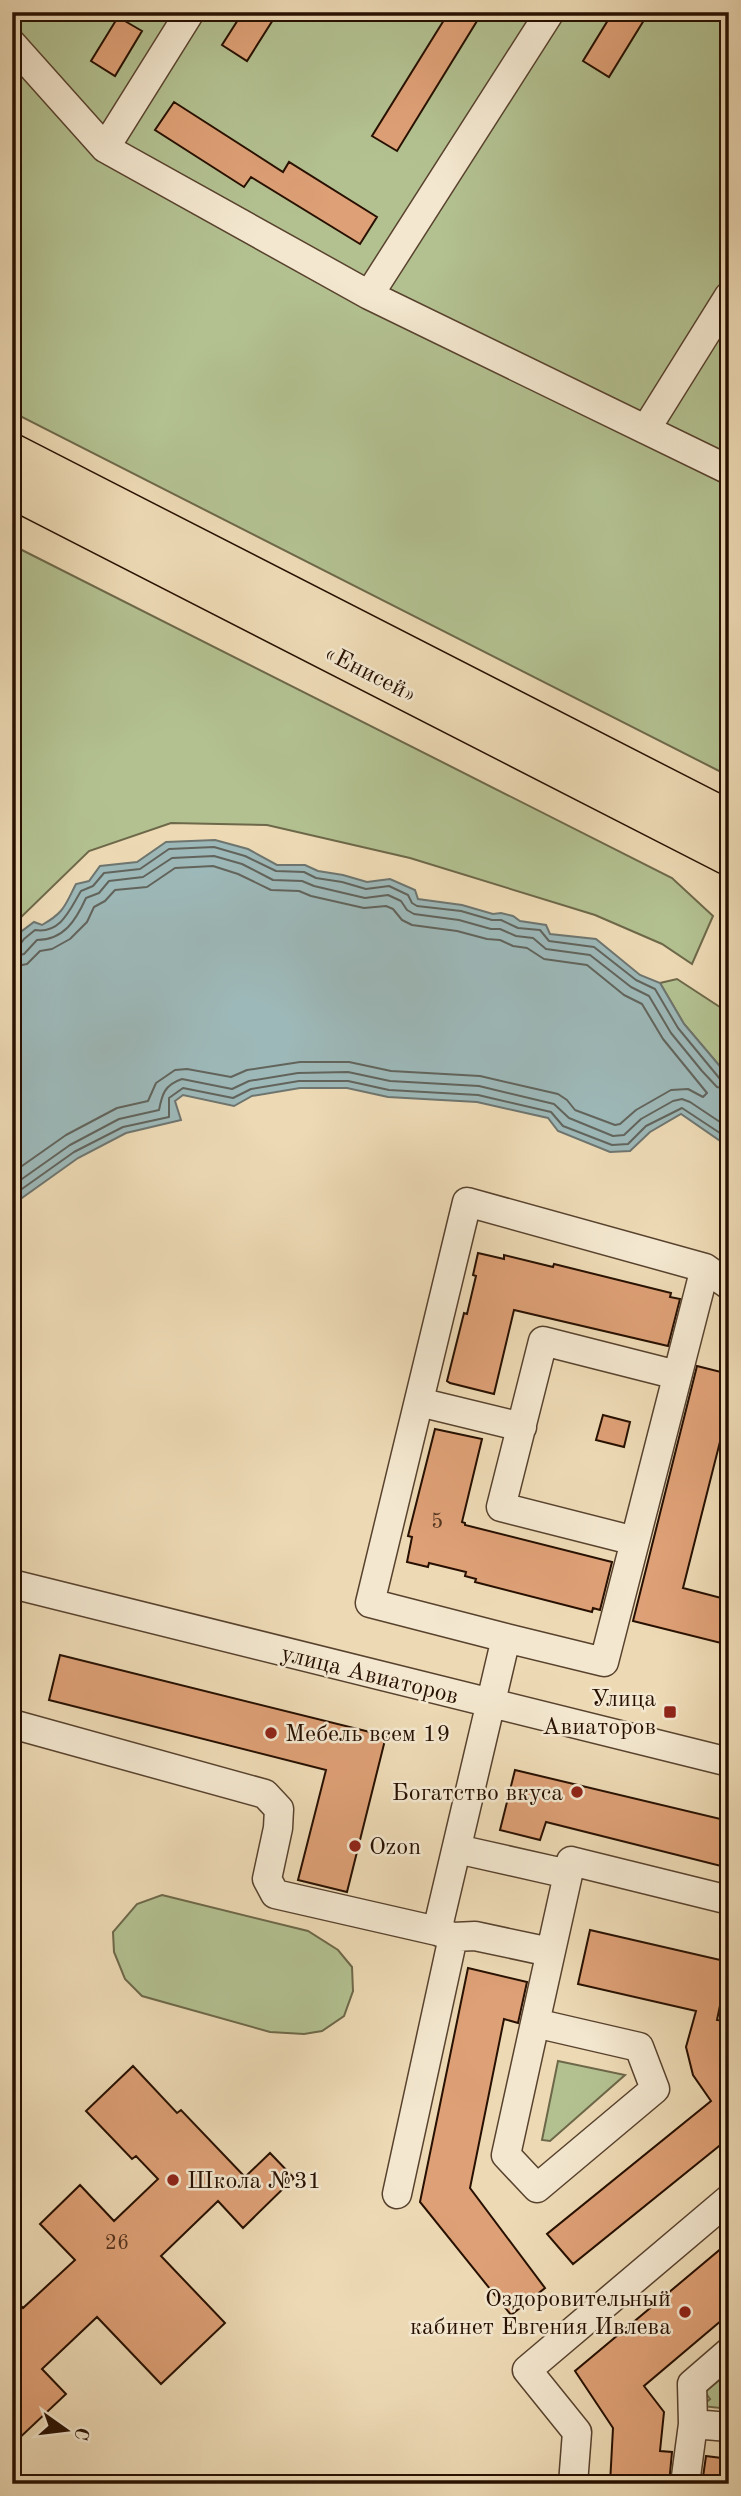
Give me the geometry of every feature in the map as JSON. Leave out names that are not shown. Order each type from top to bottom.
[{"type":"highway","name":"«Енисей»","points":[[12,453],[729,820]]},
{"type":"highway","name":"«Енисей»","points":[[12,489],[729,856]]},
{"type":"street","points":[[105,148],[190,12]]},
{"type":"street","points":[[369,295],[550,12]]},
{"type":"street","points":[[12,44],[105,148],[369,295],[729,470]]},
{"type":"street","points":[[646,429],[729,296]]},
{"type":"street","points":[[705,1268],[604,1662],[370,1603],[467,1202],[705,1268],[729,1285]]},
{"type":"street","points":[[635,1541],[501,1507],[543,1341],[677,1375]]},
{"type":"street","points":[[419,1402],[522,1426]]},
{"type":"street","name":"улица Авиаторов","points":[[12,1584],[729,1762]]},
{"type":"street","points":[[397,2194],[445,1934],[457,1849],[506,1638]]},
{"type":"street","points":[[12,1724],[265,1794],[279,1810],[267,1879],[275,1894],[445,1934],[475,1936],[550,1952]]},
{"type":"street","points":[[457,1849],[568,1874]]},
{"type":"street","points":[[535,2023],[639,2047],[655,2089],[537,2188],[506,2155],[550,1952],[571,1861],[729,1900]]},
{"type":"street","points":[[573,2484],[577,2432],[527,2370],[729,2199]]},
{"type":"street","points":[[685,2484],[693,2424],[692,2384],[729,2351]]},
{"type":"street","points":[[693,2424],[729,2427]]},
{"type":"green space","points":[[12,12],[729,12],[729,776],[12,412]]},
{"type":"green space","points":[[12,545],[672,878],[713,916],[692,964],[662,944],[595,915],[410,858],[267,825],[171,823],[89,851],[12,926]]},
{"type":"green space","points":[[677,979],[729,1013],[729,1077],[684,1024],[660,983]]},
{"type":"green space","points":[[162,1895],[308,1931],[338,1950],[352,1967],[353,1991],[344,2016],[322,2031],[304,2034],[270,2032],[142,1996],[125,1979],[114,1952],[113,1932],[137,1904]]},
{"type":"green space","points":[[558,2061],[625,2075],[550,2141],[542,2140]]},
{"type":"green space","points":[[729,2372],[729,2409],[702,2406],[710,2399],[705,2392]]},
{"type":"water","points":[[215,840],[248,849],[277,865],[305,865],[318,871],[367,882],[390,879],[415,890],[418,899],[513,916],[520,921],[546,925],[550,934],[596,939],[640,975],[660,983],[684,1024],[729,1077],[729,1147],[681,1114],[650,1132],[630,1151],[610,1152],[558,1131],[548,1118],[477,1102],[388,1097],[347,1088],[300,1088],[252,1096],[234,1106],[183,1095],[175,1101],[181,1120],[126,1133],[78,1158],[12,1205],[12,946],[18,934],[34,922],[42,925],[55,916],[64,908],[76,884],[89,881],[100,866],[137,862],[166,842]]},
{"type":"building","points":[[243,12],[278,12],[247,61],[222,45]]},
{"type":"building","points":[[449,12],[463,12],[477,21],[397,151],[372,136]]},
{"type":"building","points":[[613,12],[649,12],[609,77],[583,61]]},
{"type":"building","points":[[118,17],[142,31],[115,76],[91,61]]},
{"type":"building","points":[[174,102],[283,172],[289,162],[377,217],[360,244],[251,177],[244,187],[155,130]]},
{"type":"building","points":[[478,1253],[504,1259],[504,1255],[553,1267],[554,1264],[671,1293],[670,1297],[680,1299],[668,1346],[514,1310],[494,1394],[450,1383],[447,1381],[464,1313],[467,1314],[476,1276],[473,1275]]},
{"type":"building","points":[[697,1366],[729,1374],[729,1419],[726,1418],[683,1588],[729,1600],[729,1645],[633,1621]]},
{"type":"building","points":[[603,1415],[630,1422],[624,1447],[596,1440]]},
{"type":"building","points":[[435,1429],[482,1439],[462,1522],[465,1525],[612,1562],[600,1610],[593,1608],[592,1612],[475,1582],[476,1579],[465,1576],[466,1572],[429,1563],[428,1567],[407,1562],[412,1537],[408,1536]]},
{"type":"building","points":[[60,1655],[386,1736],[347,1892],[298,1880],[326,1770],[49,1700]]},
{"type":"building","points":[[515,1770],[729,1821],[729,1868],[546,1822],[540,1840],[500,1830]]},
{"type":"building","points":[[590,1930],[729,1962],[717,2020],[729,2022],[724,2041],[729,2060],[729,2086],[724,2091],[729,2097],[729,2138],[573,2264],[547,2234],[711,2101],[693,2075],[686,2047],[696,2011],[578,1984]]},
{"type":"building","points":[[468,1968],[527,1982],[518,2023],[504,2019],[470,2188],[545,2288],[511,2315],[420,2202]]},
{"type":"building","points":[[133,2066],[177,2113],[181,2110],[245,2177],[270,2153],[294,2178],[243,2228],[218,2201],[161,2256],[225,2323],[161,2384],[97,2317],[42,2369],[66,2394],[12,2445],[12,2297],[23,2308],[75,2260],[40,2224],[80,2185],[114,2221],[158,2179],[136,2156],[132,2159],[86,2111]]},
{"type":"building","points":[[729,2242],[729,2314],[644,2386],[664,2412],[660,2451],[672,2452],[669,2484],[610,2484],[613,2428],[575,2371]]},
{"type":"building","points":[[706,2456],[729,2459],[729,2484],[702,2484]]},
{"type":"place","name":"Улица Авиаторов","points":[[670,1712]]},
{"type":"place","name":"Мебель всем 19","points":[[271,1733]]},
{"type":"place","name":"Богатство вкуса","points":[[577,1792]]},
{"type":"place","name":"Ozon","points":[[355,1846]]},
{"type":"place","name":"Школа №31","points":[[173,2180]]},
{"type":"place","name":"Оздоровительный кабинет Евгения Ивлева","points":[[685,2312]]}]
